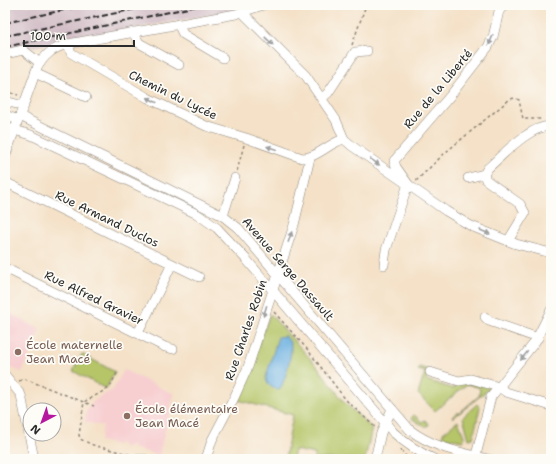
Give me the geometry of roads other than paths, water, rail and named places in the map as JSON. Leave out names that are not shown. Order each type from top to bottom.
[{"type":"street","points":[[5,157],[8,138],[15,130],[35,73],[40,64],[54,48],[68,44],[242,12],[263,5]]},
{"type":"street","name":"Rue de la Liberté","points":[[409,185],[396,167],[396,158],[446,100],[488,47],[493,37],[499,10],[504,5]]},
{"type":"street","points":[[242,12],[306,76],[336,120],[344,139],[461,221],[508,242],[551,253]]},
{"type":"street","points":[[178,24],[183,34],[223,58]]},
{"type":"street","points":[[133,32],[140,43],[179,65]]},
{"type":"street","name":"Chemin du Lycée","points":[[68,44],[69,51],[74,56],[154,101],[206,126],[246,138],[302,158],[310,158]]},
{"type":"street","points":[[322,98],[328,93],[352,49],[367,51]]},
{"type":"street","points":[[5,54],[23,50],[40,64]]},
{"type":"street","points":[[35,73],[86,97]]},
{"type":"street","points":[[5,101],[25,102]]},
{"type":"street","name":"Avenue Serge Dassault","points":[[5,115],[19,118],[223,216],[238,228],[410,430],[425,440],[440,447],[475,458],[488,459]]},
{"type":"street","points":[[468,178],[484,174],[488,168],[533,131],[548,123]]},
{"type":"street","points":[[5,127],[31,135],[208,221],[227,238],[385,422],[406,444],[434,459]]},
{"type":"street","points":[[310,158],[336,141],[344,139]]},
{"type":"street","name":"Rue Charles Robin","points":[[206,459],[212,440],[244,377],[294,225],[310,158]]},
{"type":"street","points":[[484,174],[486,180],[520,204],[525,213],[508,242]]},
{"type":"street","points":[[223,216],[235,178]]},
{"type":"street","name":"Rue Armand Duclos","points":[[5,182],[199,278]]},
{"type":"street","points":[[384,264],[386,250],[409,185]]},
{"type":"street","points":[[138,333],[172,264]]},
{"type":"street","name":"Rue Alfred Gravier","points":[[5,268],[165,347],[173,349]]},
{"type":"street","points":[[475,458],[488,402],[538,338],[551,310]]},
{"type":"street","points":[[485,317],[489,321],[538,338]]},
{"type":"street","points":[[430,372],[459,381],[471,379],[499,387],[506,392],[551,406]]},
{"type":"street","points":[[5,375],[14,384],[21,395],[34,459]]},
{"type":"street","points":[[375,459],[381,433],[392,409]]},
{"type":"street","points":[[137,459],[144,459]]},
{"type":"water","points":[[285,336],[289,341],[291,351],[285,376],[279,390],[270,386],[266,377],[278,337]]},
{"type":"railway","points":[[5,7],[13,5]]},
{"type":"railway","points":[[5,23],[86,5]]},
{"type":"railway","points":[[5,36],[155,5]]},
{"type":"railway","points":[[5,47],[202,5]]},
{"type":"place","name":"École maternelle Jean Macé","points":[[18,352]]},
{"type":"place","name":"École élémentaire Jean Macé","points":[[127,416]]}]
